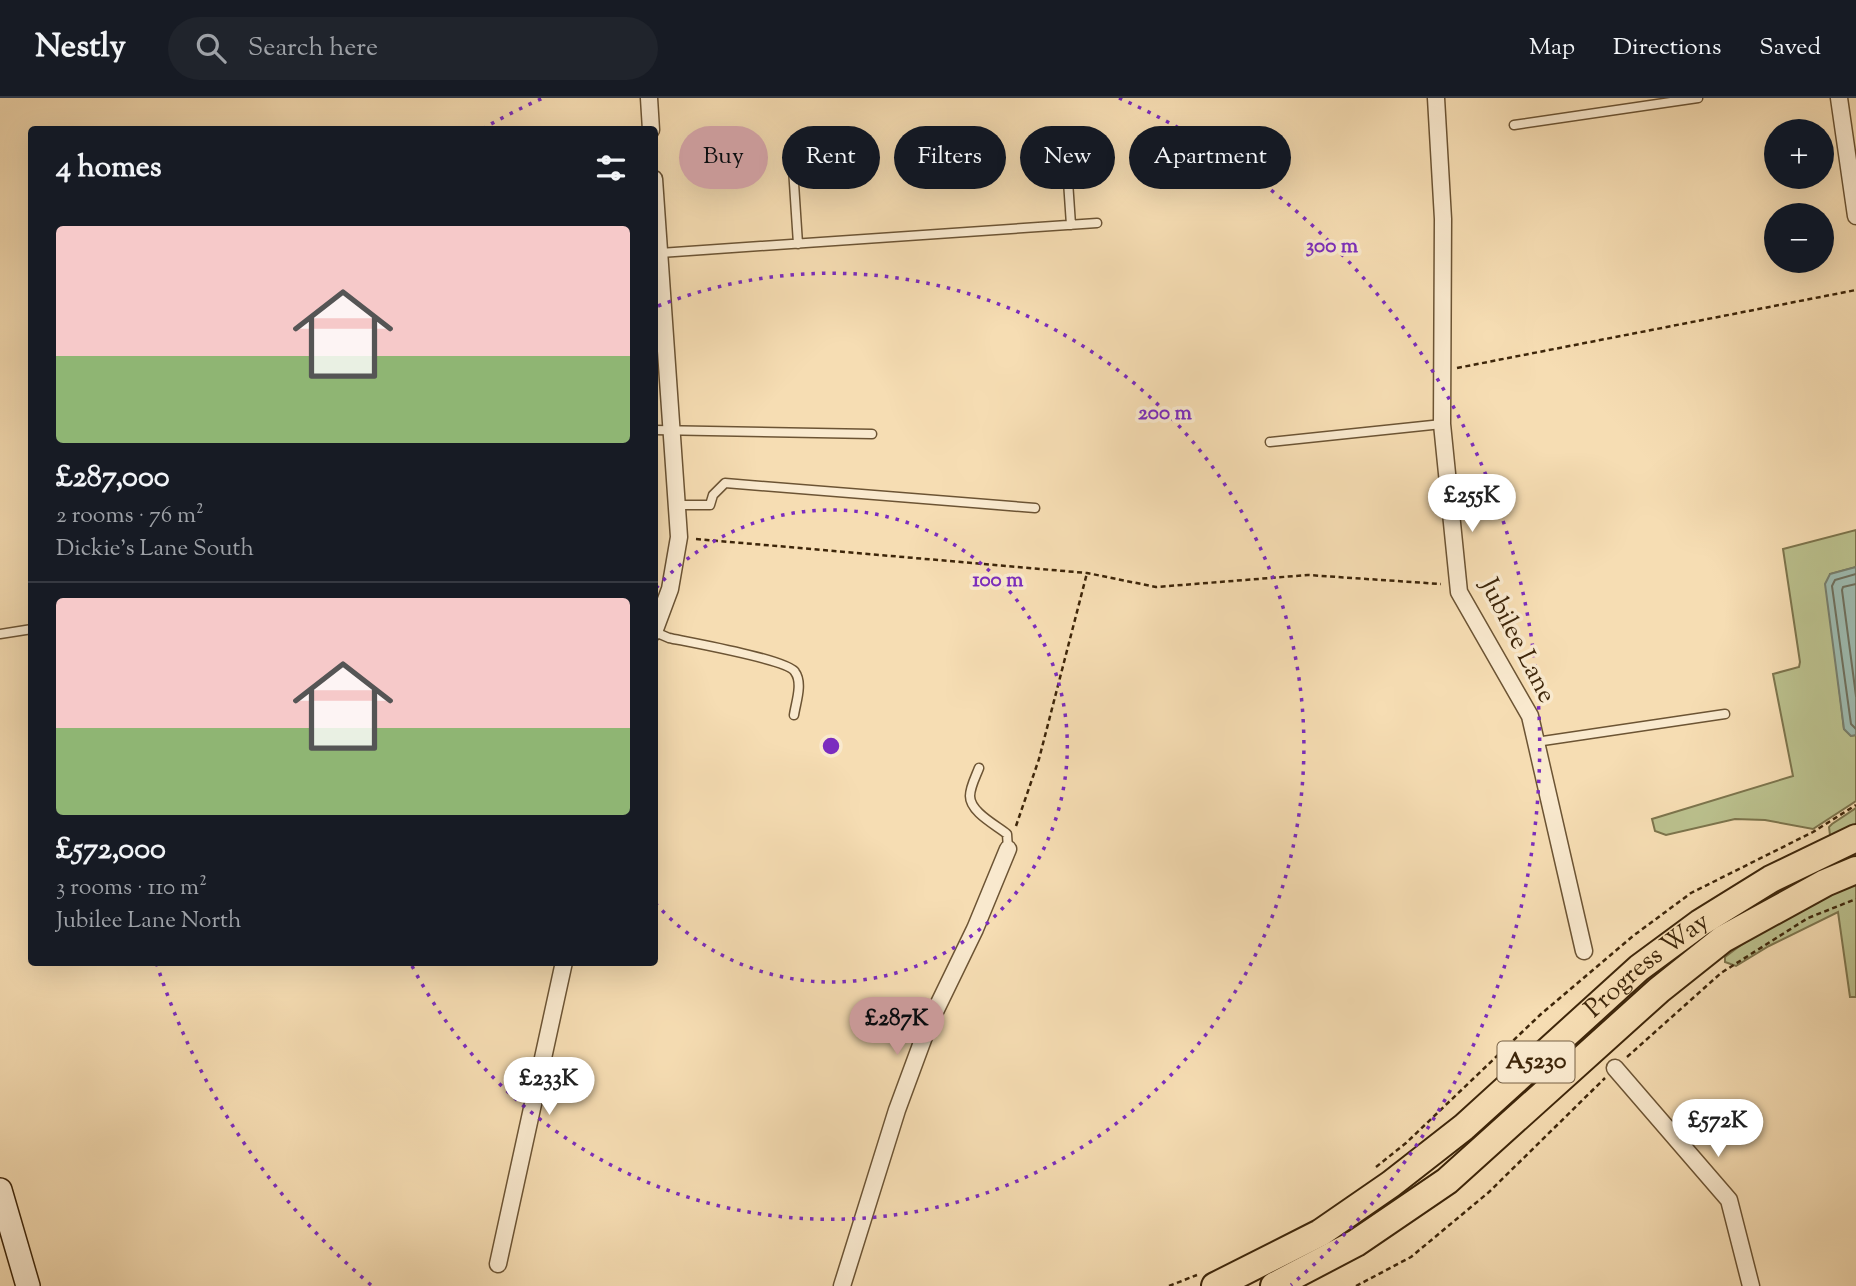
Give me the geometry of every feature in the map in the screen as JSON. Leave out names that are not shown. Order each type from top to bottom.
[{"type":"main road","name":"Progress Way","points":[[1209,1280],[1320,1233],[1391,1184],[1464,1127],[1639,968],[1700,923],[1771,879],[1856,838]]},
{"type":"main road","name":"Progress Way","points":[[1274,1286],[1356,1243],[1447,1181],[1659,990],[1723,939],[1825,883],[1856,870]]},
{"type":"street","points":[[649,98],[651,126]]},
{"type":"street","name":"Jubilee Lane","points":[[1436,98],[1443,219],[1442,424],[1458,585],[1530,716],[1584,951]]},
{"type":"street","points":[[1839,98],[1856,216]]},
{"type":"street","points":[[658,228],[679,537],[670,589],[658,623]]},
{"type":"street","points":[[842,1286],[897,1110],[928,1026],[975,929],[1008,849]]},
{"type":"street","points":[[498,1264],[563,966]]},
{"type":"street","points":[[1615,1068],[1729,1200],[1751,1286]]},
{"type":"street","points":[[0,1190],[28,1286]]},
{"type":"lane","points":[[1429,98],[1436,98]]},
{"type":"lane","points":[[1514,125],[1698,98]]},
{"type":"lane","points":[[794,189],[798,244]]},
{"type":"lane","points":[[1069,189],[1071,225]]},
{"type":"lane","points":[[660,253],[1097,223]]},
{"type":"lane","points":[[1270,442],[1442,424]]},
{"type":"lane","points":[[658,430],[872,434]]},
{"type":"lane","points":[[676,505],[710,505],[713,495],[725,483],[1035,508]]},
{"type":"lane","points":[[0,634],[28,630]]},
{"type":"lane","points":[[658,633],[792,667],[799,684],[794,715]]},
{"type":"lane","points":[[1536,742],[1725,714]]},
{"type":"lane","points":[[979,768],[970,794],[971,801],[984,817],[1007,834],[1008,849]]},
{"type":"path","points":[[1441,371],[1856,290]]},
{"type":"path","points":[[679,537],[1087,573],[1156,587],[1308,575],[1458,585]]},
{"type":"path","points":[[1008,849],[1039,759],[1087,573]]},
{"type":"path","points":[[1376,1167],[1406,1143],[1541,1014],[1633,936],[1691,893],[1813,832],[1856,804]]},
{"type":"path","points":[[1356,1286],[1411,1257],[1489,1192],[1615,1068],[1721,973],[1808,918],[1856,899]]},
{"type":"path","points":[[1169,1286],[1209,1280]]},
{"type":"green space","points":[[1856,530],[1856,567],[1830,574],[1844,729],[1851,736],[1856,735],[1856,801],[1813,829],[1765,820],[1735,819],[1666,835],[1655,831],[1652,819],[1793,776],[1773,674],[1799,667],[1800,662],[1783,549]]},
{"type":"green space","points":[[1856,808],[1856,828],[1835,836],[1830,835],[1829,827]]},
{"type":"green space","points":[[1856,883],[1856,997],[1850,997],[1838,912],[1769,946],[1736,966],[1725,962],[1725,957],[1771,925]]},
{"type":"water","points":[[1856,567],[1856,735],[1851,736],[1844,729],[1825,584],[1830,574]]}]
